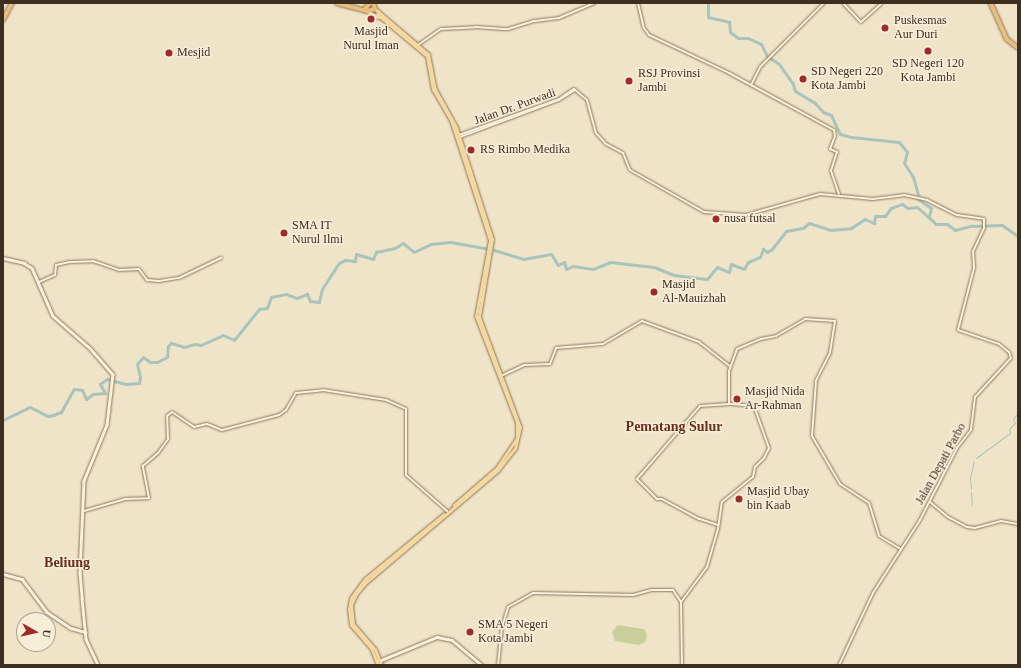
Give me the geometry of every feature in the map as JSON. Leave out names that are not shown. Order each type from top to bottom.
[{"type":"highway","points":[[3,20],[12,3]]},
{"type":"highway","points":[[337,3],[366,10],[373,6]]},
{"type":"highway","points":[[344,3],[366,10],[373,6]]},
{"type":"highway","points":[[991,3],[1007,40],[1018,48]]},
{"type":"main road","points":[[373,6],[382,18]]},
{"type":"main road","points":[[373,6],[405,35],[428,59],[433,89],[451,120],[484,216]]},
{"type":"main road","points":[[366,10],[382,18],[405,35],[418,45],[430,58],[435,88],[450,114],[459,136],[491,238],[477,321],[502,375],[517,422],[517,442],[496,468],[461,501],[398,554]]},
{"type":"main road","points":[[3,258],[28,264],[39,282],[53,316],[86,344],[114,375],[107,425],[85,478],[80,573],[87,643],[98,665]]},
{"type":"main road","points":[[494,356],[506,386]]},
{"type":"main road","points":[[461,501],[447,511],[360,588],[351,605],[353,624],[375,649],[379,663],[431,638],[452,641],[481,665]]},
{"type":"main road","points":[[3,574],[22,579],[39,598],[47,612],[71,628],[85,632]]},
{"type":"street","points":[[418,45],[441,29],[478,27],[508,29],[535,21],[559,18],[595,3]]},
{"type":"street","points":[[638,3],[644,28],[650,35],[751,85],[834,130],[836,136],[830,149],[837,152],[831,170],[839,194]]},
{"type":"street","points":[[751,85],[766,60],[824,3]]},
{"type":"street","points":[[843,3],[861,22],[882,3]]},
{"type":"street","name":"Jalan Dr. Purwadi","points":[[459,136],[552,102],[574,90],[587,98],[596,133],[606,144],[623,153],[630,170],[699,210],[726,215],[748,215],[811,195],[839,194]]},
{"type":"street","name":"Jalan Depati Parbo","points":[[839,194],[873,199],[904,195],[922,198],[957,215],[982,218],[985,224],[973,252],[974,268],[958,330],[999,345],[1011,358],[975,397],[971,430],[957,448],[930,502],[878,585],[839,665]]},
{"type":"street","points":[[39,282],[54,276],[57,265],[86,261],[104,264],[119,270],[139,269],[147,280],[176,279],[221,258]]},
{"type":"street","points":[[729,404],[730,366],[737,350],[761,338],[776,336],[803,320],[835,321],[830,353],[816,381],[812,436],[840,484],[868,501],[879,536],[901,550]]},
{"type":"street","points":[[502,375],[524,365],[550,364],[556,348],[603,344],[642,322],[699,342],[730,366]]},
{"type":"street","points":[[84,511],[125,499],[149,498],[144,466],[158,453],[168,439],[167,416],[175,412],[194,427],[208,424],[222,430],[279,415],[286,410],[298,392],[333,390],[395,402],[398,407],[406,411],[406,475],[447,511]]},
{"type":"street","points":[[681,602],[705,571],[718,525],[722,502],[753,477],[755,467],[764,458],[770,448],[754,406],[729,404],[722,406],[700,406],[637,479],[657,499],[662,499],[700,519],[718,525]]},
{"type":"street","points":[[930,502],[948,518],[967,527],[975,528],[1001,521],[1018,524]]},
{"type":"street","points":[[498,665],[502,627],[508,607],[535,592],[633,595],[652,590],[673,590],[681,602],[682,665]]},
{"type":"green space","points":[[618,625],[644,629],[647,635],[645,642],[639,645],[615,641],[612,632]]},
{"type":"waterway","points":[[708,3],[708,17],[729,22],[730,32],[738,38],[748,38],[761,44],[767,56],[779,64],[793,84],[795,91],[815,103],[823,112],[831,115],[840,134],[851,137],[899,142],[907,152],[904,163],[913,177],[918,194]]},
{"type":"waterway","points":[[918,199],[931,208],[929,216]]},
{"type":"waterway","points":[[494,250],[523,259],[551,254],[558,265],[564,262],[566,269],[573,266],[593,269],[610,262],[654,267],[674,275],[707,279],[717,267],[729,272],[731,264],[744,269],[748,262],[760,257],[763,249],[767,252],[772,249],[786,231],[803,228],[809,223],[830,230],[851,228],[865,219],[874,223],[875,216],[885,216],[891,208],[902,204],[908,208],[917,207],[936,224],[947,224],[955,230],[970,226],[1002,225],[1018,236]]},
{"type":"waterway","points":[[3,420],[30,407],[48,416],[61,412],[74,389],[82,390],[86,399],[93,394],[105,393],[100,384],[107,379],[126,384],[139,383],[140,377],[137,364],[143,357],[150,362],[157,362],[167,357],[168,346],[171,343],[184,347],[195,344],[201,345],[223,335],[234,340],[259,309],[267,308],[271,297],[286,294],[297,298],[307,294],[310,301],[319,302],[322,289],[339,263],[345,260],[355,261],[356,254],[373,259],[376,252],[395,248],[403,243],[414,252],[431,244],[450,242],[488,249]]},
{"type":"waterway","points":[[976,458],[1010,433],[1009,429],[1015,423],[1013,419],[1018,413]]},
{"type":"waterway","points":[[971,489],[970,478],[974,461]]},
{"type":"waterway","points":[[971,492],[972,505]]},
{"type":"place","name":"Masjid Nurul Iman","points":[[371,19]]},
{"type":"place","name":"Puskesmas Aur Duri","points":[[885,28]]},
{"type":"place","name":"SD Negeri 120 Kota Jambi","points":[[928,51]]},
{"type":"place","name":"Mesjid","points":[[169,53]]},
{"type":"place","name":"SD Negeri 220 Kota Jambi","points":[[803,79]]},
{"type":"place","name":"RSJ Provinsi Jambi","points":[[629,81]]},
{"type":"place","name":"RS Rimbo Medika","points":[[471,150]]},
{"type":"place","name":"nusa futsal","points":[[716,219]]},
{"type":"place","name":"SMA IT Nurul Ilmi","points":[[284,233]]},
{"type":"place","name":"Masjid Al-Mauizhah","points":[[654,292]]},
{"type":"place","name":"Masjid Nida Ar-Rahman","points":[[737,399]]},
{"type":"place","name":"Masjid Ubay bin Kaab","points":[[739,499]]},
{"type":"place","name":"SMA 5 Negeri Kota Jambi","points":[[470,632]]},
{"type":"district","name":"Pematang Sulur","points":[[674,427]]},
{"type":"district","name":"Beliung","points":[[67,563]]}]
